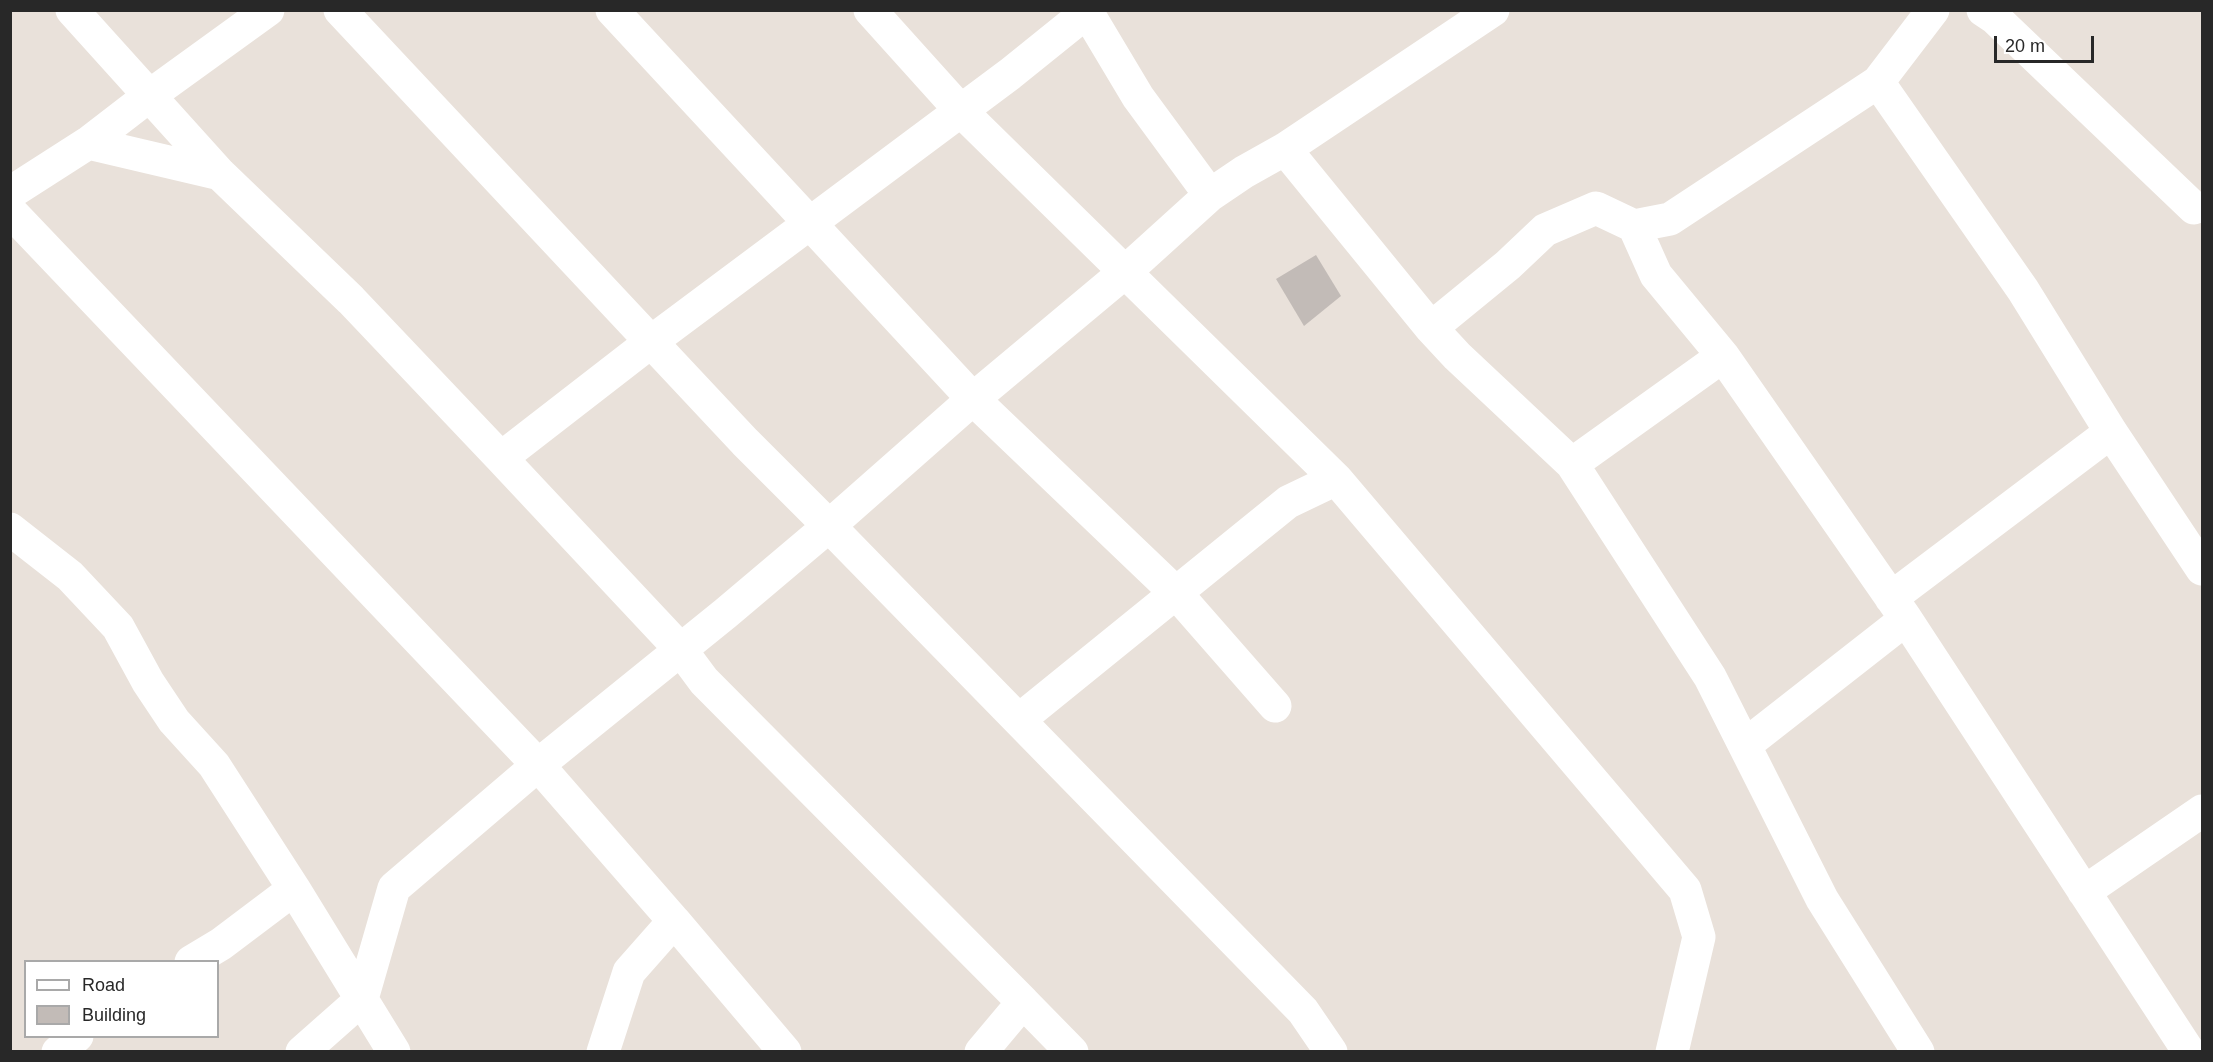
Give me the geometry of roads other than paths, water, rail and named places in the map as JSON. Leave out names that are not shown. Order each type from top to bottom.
[{"type":"street","points":[[72,10],[220,174],[351,300],[501,458],[681,650],[704,681],[1072,1052]]},
{"type":"street","points":[[10,193],[88,143],[268,10]]},
{"type":"street","points":[[340,10],[745,442],[830,526],[1303,1011],[1332,1052]]},
{"type":"street","points":[[612,10],[973,399],[1176,593],[1275,705]]},
{"type":"street","points":[[870,10],[961,111],[1336,479],[1685,890],[1699,937],[1672,1052]]},
{"type":"street","points":[[302,1052],[362,999],[394,888],[538,765],[830,526],[973,399],[1227,183],[1285,149],[1493,10]]},
{"type":"street","points":[[1431,328],[1508,265],[1545,230],[1596,208],[1634,226],[1670,219],[1878,82],[1933,10]]},
{"type":"street","points":[[1983,10],[1995,18],[2194,208]]},
{"type":"street","points":[[501,458],[652,341],[961,111],[1087,11],[1137,97],[1227,183]]},
{"type":"street","points":[[1878,82],[2023,290],[2111,432],[2202,569]]},
{"type":"street","points":[[88,143],[220,174]]},
{"type":"street","points":[[1285,149],[1431,328],[1457,356],[1572,464],[1710,677],[1822,899],[1918,1052]]},
{"type":"street","points":[[10,211],[538,765],[785,1052]]},
{"type":"street","points":[[1634,226],[1656,275],[1723,356],[1899,609],[2189,1052]]},
{"type":"street","points":[[1572,464],[1723,356]]},
{"type":"street","points":[[1745,745],[1899,609],[2111,432]]},
{"type":"street","points":[[1019,720],[1288,502],[1336,479]]},
{"type":"street","points":[[10,529],[70,576],[118,627],[148,682],[174,721],[214,765],[294,889],[394,1052]]},
{"type":"street","points":[[2084,892],[2202,811]]},
{"type":"street","points":[[194,960],[221,944],[294,889]]},
{"type":"street","points":[[603,1052],[629,972],[674,921]]},
{"type":"street","points":[[981,1052],[1023,1002]]},
{"type":"street","points":[[58,1052],[75,1038]]}]
